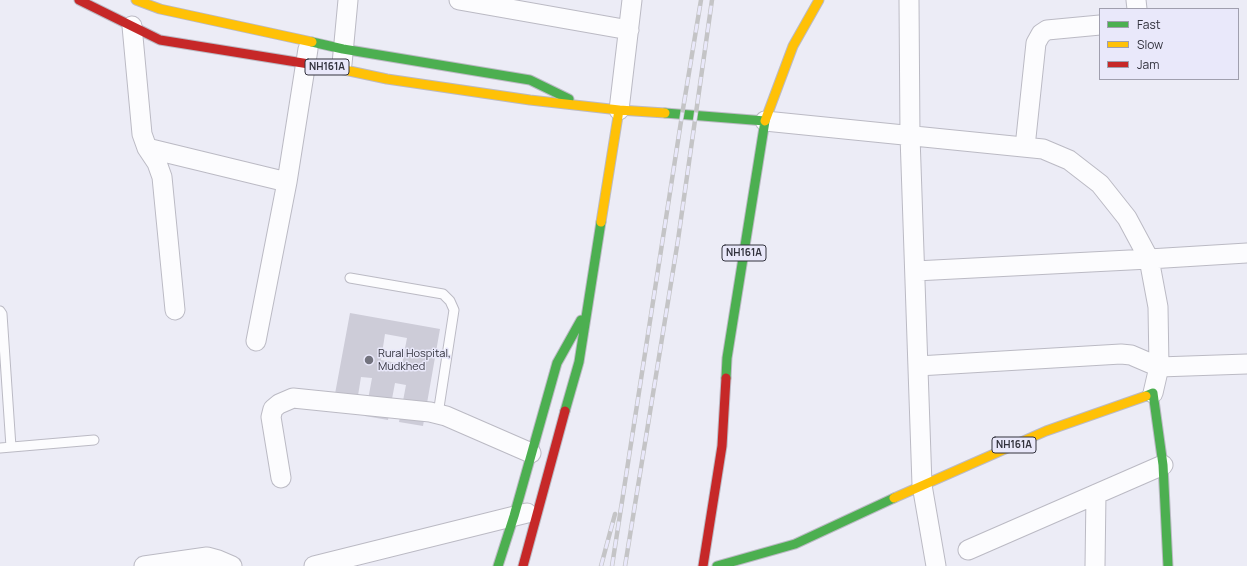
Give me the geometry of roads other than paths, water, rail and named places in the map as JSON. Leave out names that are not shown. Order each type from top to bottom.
[{"type":"main road","name":"NH161A","points":[[78,0],[160,40],[341,69],[387,79],[523,99],[618,110],[765,121],[727,358],[722,446],[703,566]]},
{"type":"main road","name":"NH161A","points":[[136,0],[160,9],[343,49],[530,80],[583,105]]},
{"type":"main road","points":[[765,121],[793,46],[819,0]]},
{"type":"main road","points":[[523,566],[579,362],[618,110]]},
{"type":"main road","points":[[498,566],[514,516],[557,363],[588,309]]},
{"type":"main road","name":"NH161A","points":[[717,566],[795,544],[922,485],[1046,431],[1153,393]]},
{"type":"main road","points":[[1153,393],[1163,465],[1168,566]]},
{"type":"street","points":[[341,69],[348,0]]},
{"type":"street","points":[[459,0],[532,6],[629,30]]},
{"type":"street","points":[[618,110],[632,0]]},
{"type":"street","points":[[909,0],[910,136],[922,485],[936,566]]},
{"type":"street","points":[[1025,147],[1036,43],[1041,34],[1047,30],[1099,25]]},
{"type":"street","points":[[132,26],[142,134],[157,163],[162,177],[175,310]]},
{"type":"street","points":[[256,341],[287,182],[309,42]]},
{"type":"street","points":[[765,121],[1043,149],[1069,160],[1100,184],[1127,218],[1149,259],[1158,307],[1159,367],[1153,393]]},
{"type":"street","points":[[148,148],[287,182]]},
{"type":"street","points":[[915,270],[1247,253]]},
{"type":"street","points":[[918,366],[1121,354],[1131,355],[1159,367],[1247,364]]},
{"type":"street","points":[[281,478],[271,417],[273,409],[279,404],[293,398],[430,412],[446,416],[531,453]]},
{"type":"street","points":[[968,550],[1163,465]]},
{"type":"street","points":[[1095,566],[1096,494]]},
{"type":"street","points":[[314,566],[539,510]]},
{"type":"street","points":[[144,566],[207,557],[232,566]]},
{"type":"lane","points":[[350,278],[444,294],[450,301],[454,310],[438,414]]},
{"type":"lane","points":[[0,311],[2,314],[11,447]]},
{"type":"lane","points":[[0,448],[94,440]]},
{"type":"railway","points":[[612,566],[701,0]]},
{"type":"railway","points":[[625,566],[678,240],[712,0]]},
{"type":"railway","points":[[601,566],[615,514]]},
{"type":"place","name":"Rural Hospital, Mudkhed","points":[[369,360]]}]
